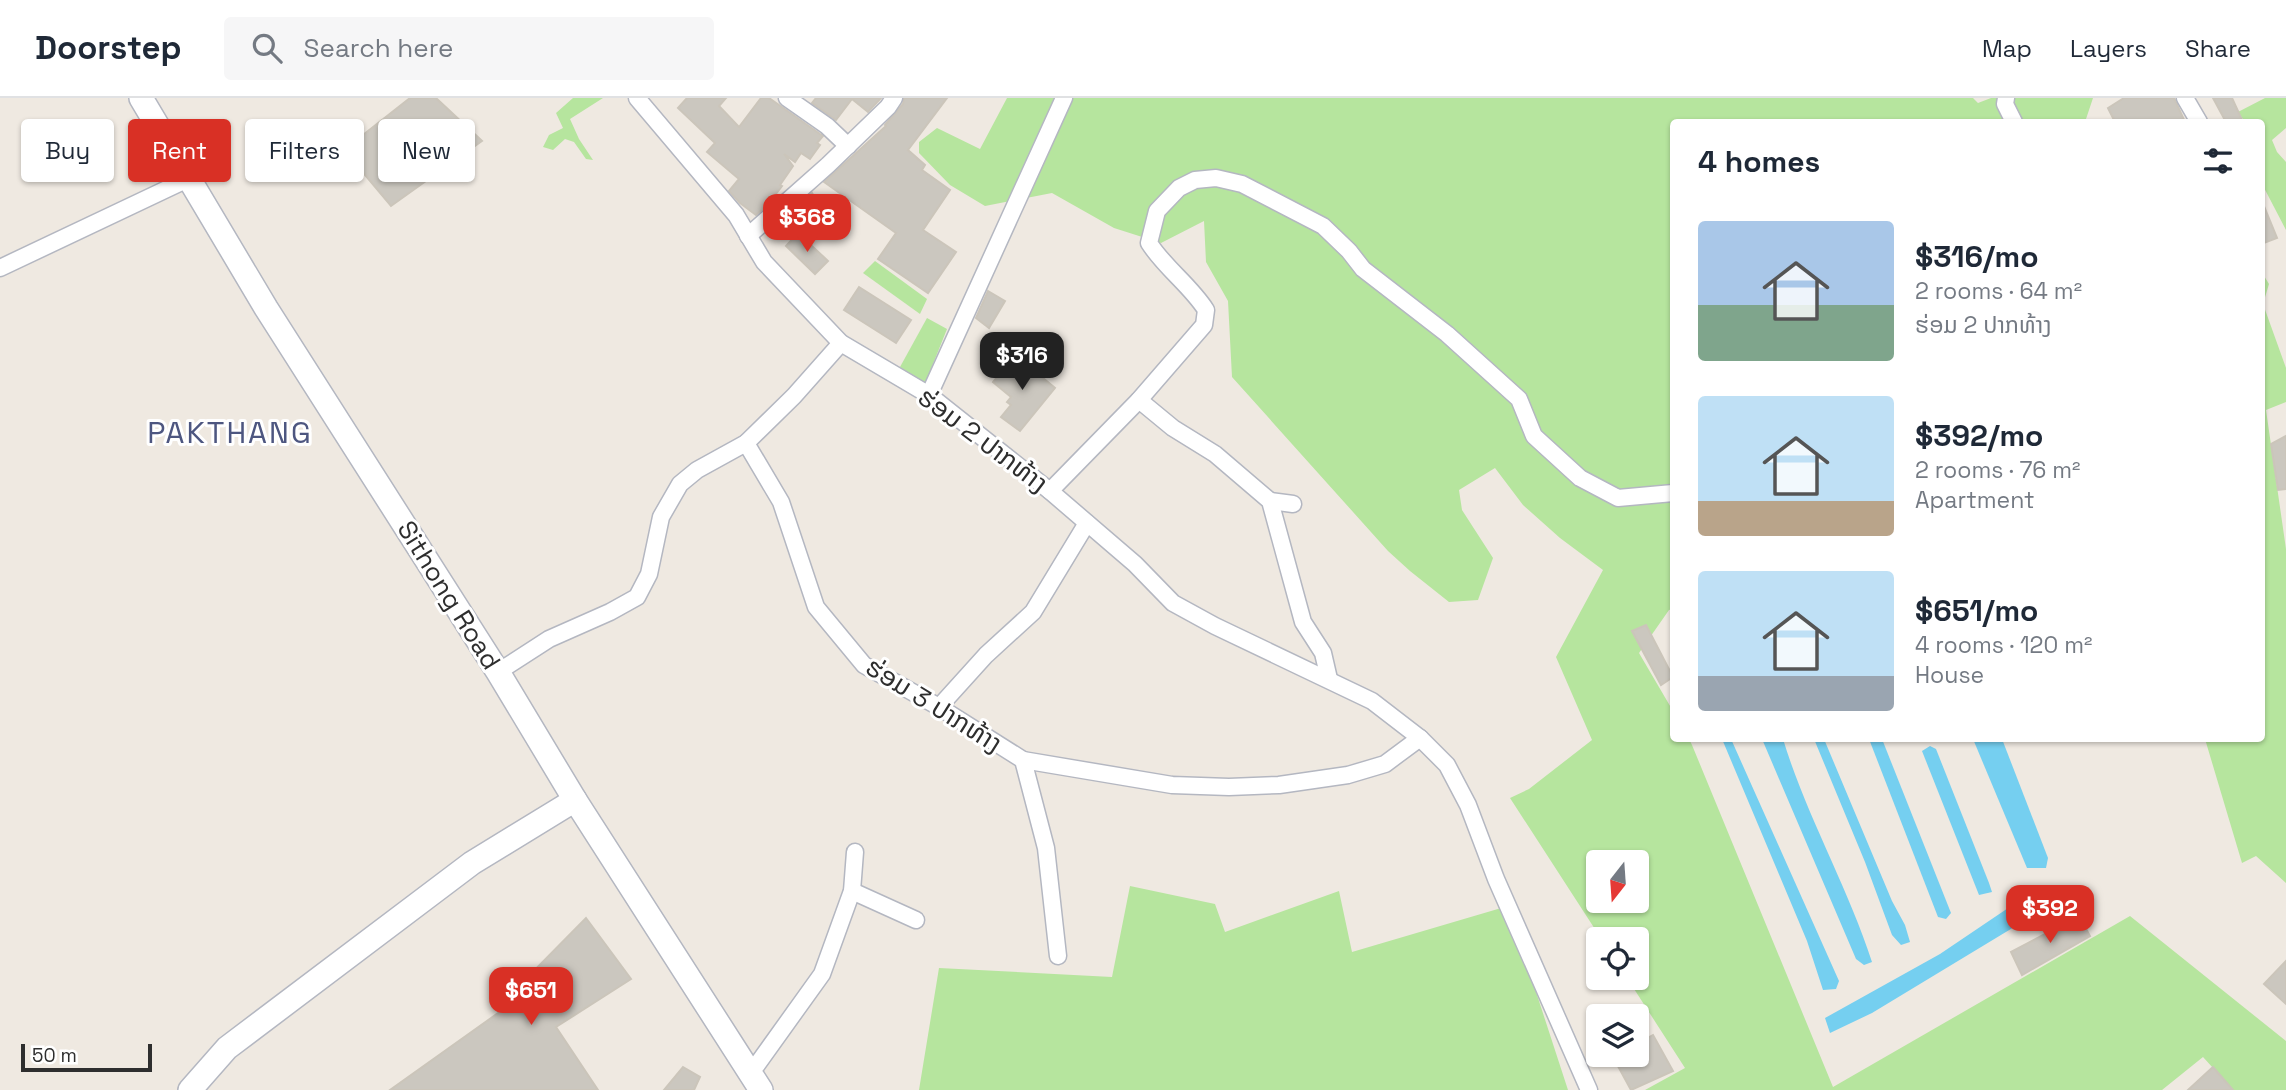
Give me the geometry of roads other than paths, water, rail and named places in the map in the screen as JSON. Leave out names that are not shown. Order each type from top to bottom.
[{"type":"main road","name":"Sithong Road","points":[[141,98],[154,119]]},
{"type":"main road","name":"Sithong Road","points":[[192,182],[267,308],[498,672],[575,800],[756,1082]]},
{"type":"main road","points":[[191,1090],[227,1048],[416,905],[472,863],[575,800]]},
{"type":"street","name":"ຮ່ອມ 2 ປາກທ້າງ","points":[[638,98],[736,215],[764,262],[841,343],[929,395],[1050,491],[1135,564],[1173,603],[1372,701],[1420,738],[1447,765],[1468,805],[1496,880],[1589,1090]]},
{"type":"street","points":[[787,98],[827,126],[848,146]]},
{"type":"street","points":[[748,236],[848,146],[894,98]]},
{"type":"street","points":[[929,395],[1064,98]]},
{"type":"street","points":[[2006,98],[2005,104],[2012,119]]},
{"type":"street","points":[[2185,98],[2197,119]]},
{"type":"street","points":[[1050,491],[1139,400],[1204,325],[1206,310],[1196,295],[1155,253],[1149,243],[1157,211],[1179,188],[1195,180],[1216,178],[1242,184],[1323,226],[1349,251],[1363,270],[1447,334],[1518,399],[1529,418],[1534,436],[1580,478],[1618,498],[1670,493]]},
{"type":"street","points":[[0,268],[182,182]]},
{"type":"street","points":[[498,672],[549,639],[637,597],[649,574],[661,517],[680,484],[697,470],[746,443],[794,396],[841,343]]},
{"type":"street","points":[[1139,400],[1173,428],[1214,454],[1270,501],[1293,504]]},
{"type":"street","name":"ຮ່ອມ 3 ປາກທ້າງ","points":[[746,443],[781,502],[816,607],[864,665],[939,707],[1024,760],[1172,785],[1279,785],[1348,775],[1385,764],[1420,738]]},
{"type":"street","points":[[1270,501],[1303,622],[1323,653],[1329,679]]},
{"type":"street","points":[[939,707],[986,655],[1033,612],[1087,523]]},
{"type":"street","name":"ຮ່ອມ 3 ປາກທ້າງ","points":[[1024,760],[1046,848],[1058,956]]},
{"type":"street","points":[[756,1082],[822,974],[852,891],[855,852]]},
{"type":"street","points":[[852,891],[916,920]]},
{"type":"water","points":[[1723,742],[1732,742],[1839,981],[1836,989],[1823,990],[1807,941]]},
{"type":"water","points":[[1763,742],[1784,742],[1872,962],[1864,965],[1856,959]]},
{"type":"water","points":[[1815,742],[1825,742],[1910,942],[1901,945],[1892,935]]},
{"type":"water","points":[[1870,742],[1883,742],[1951,913],[1946,919],[1938,917]]},
{"type":"water","points":[[1974,742],[2003,742],[2048,858],[2046,868],[2027,868]]},
{"type":"water","points":[[1930,746],[1936,749],[1992,892],[1979,895],[1922,751]]},
{"type":"water","points":[[2023,898],[2031,903],[2034,915],[1872,1013],[1830,1033],[1825,1018],[1940,954]]},
{"type":"district","name":"PAKTHANG","points":[[230,432]]}]
